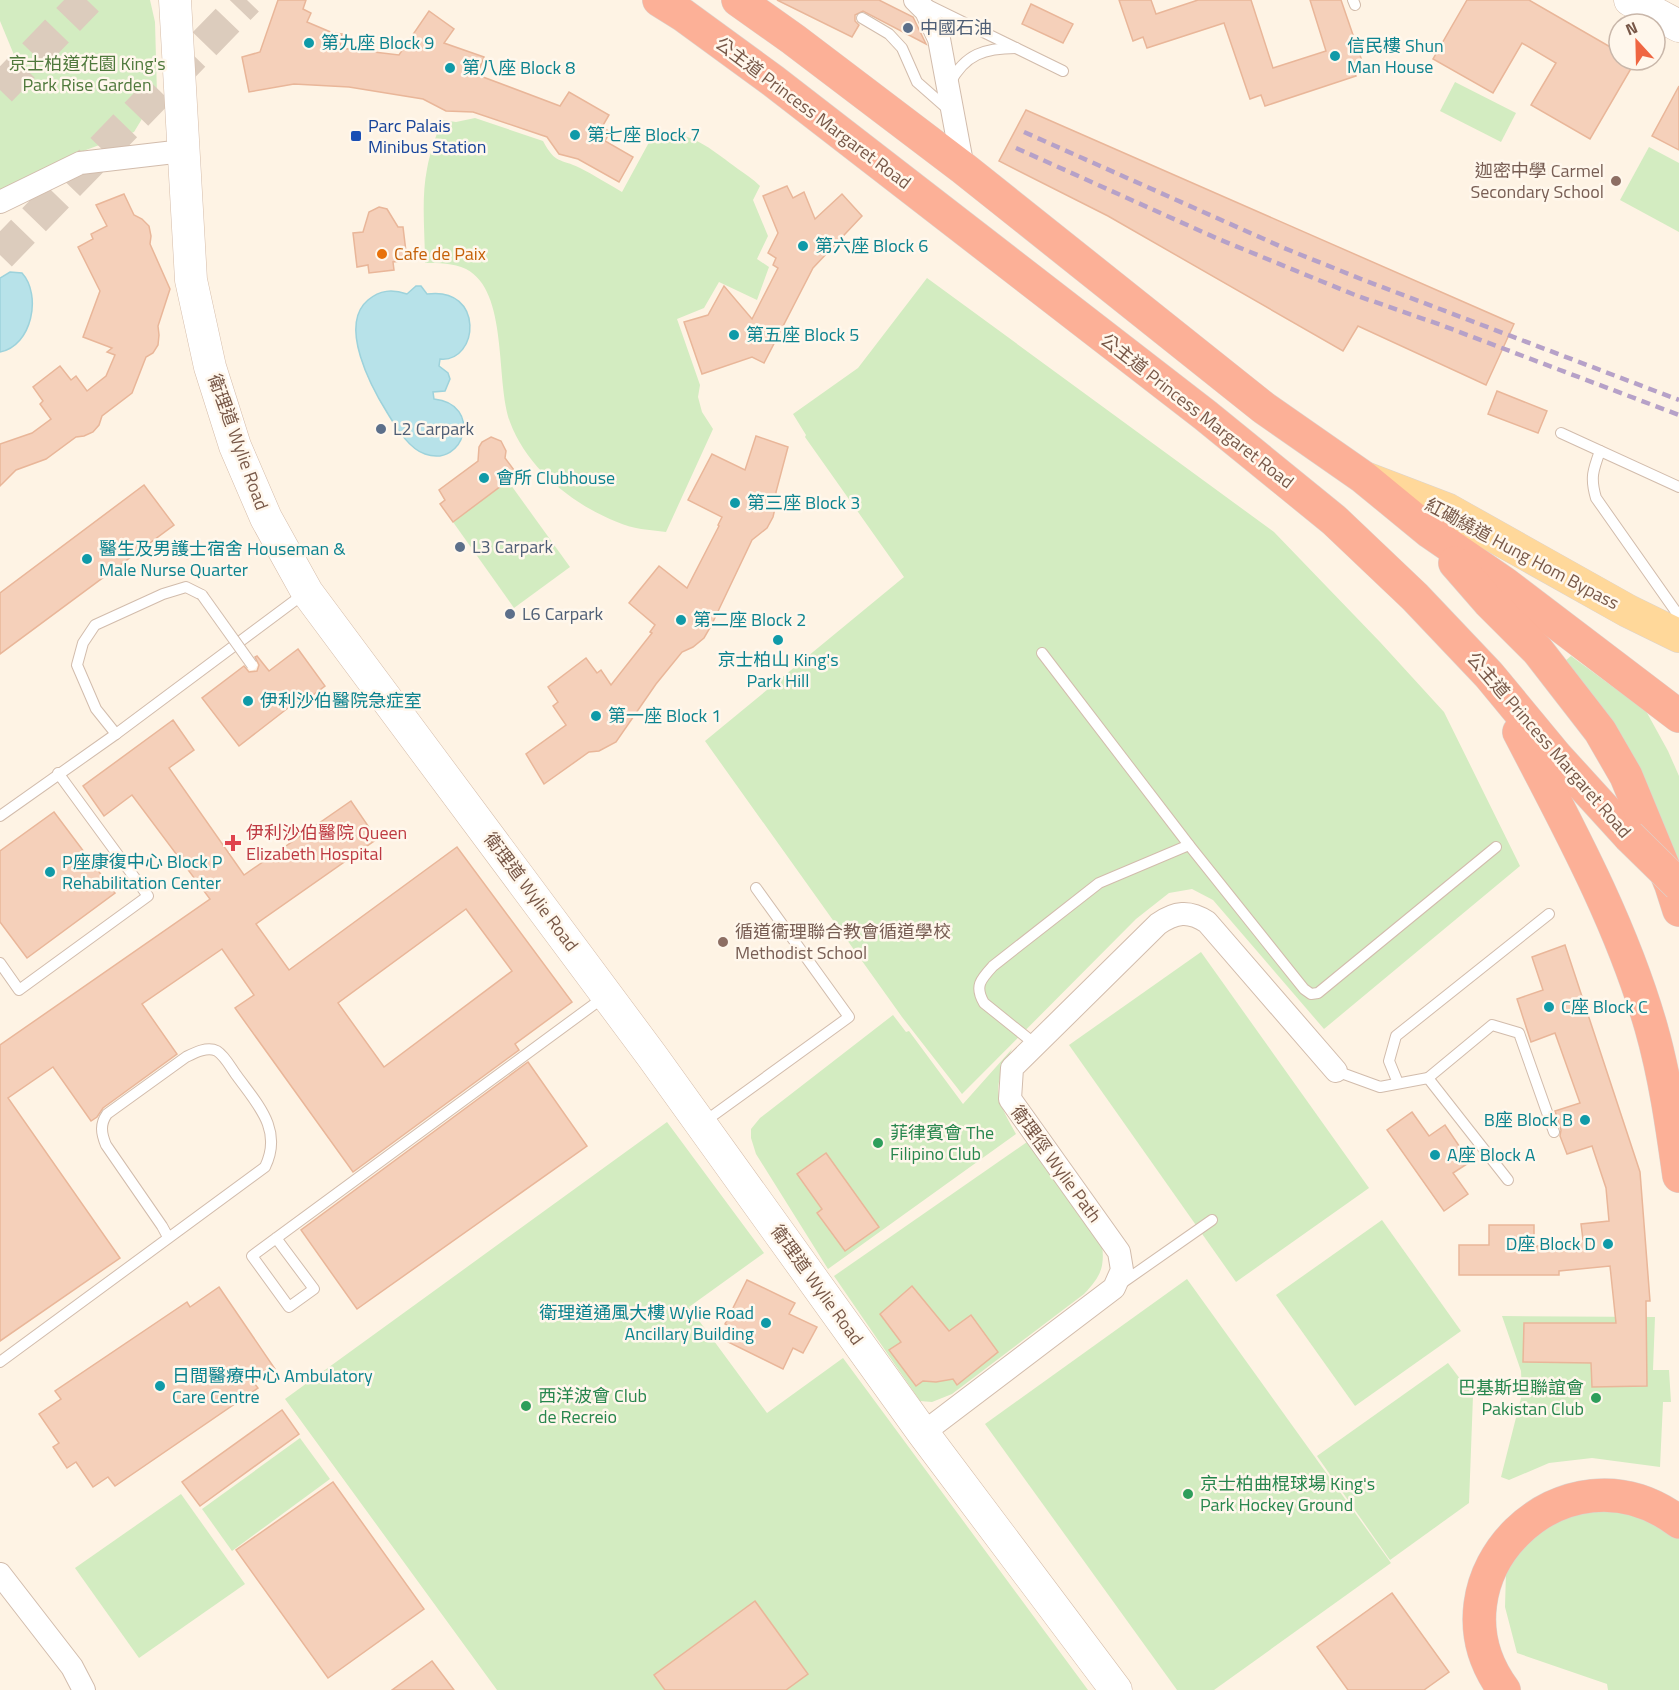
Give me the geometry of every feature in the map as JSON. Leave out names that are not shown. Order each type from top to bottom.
[{"type":"highway","name":"公主道 Princess Margaret Road","points":[[659,0],[780,86],[1204,415],[1325,512],[1415,597],[1489,675],[1556,756],[1629,836],[1679,885]]},
{"type":"highway","points":[[738,0],[963,168],[1264,408],[1363,477],[1430,532],[1504,583],[1679,716]]},
{"type":"highway","points":[[1430,532],[1489,602],[1538,651],[1600,732],[1626,776],[1679,910]]},
{"type":"highway","points":[[1489,675],[1570,830],[1616,931],[1652,1028],[1663,1073],[1679,1176]]},
{"type":"highway","points":[[1504,1690],[1495,1677],[1483,1645],[1480,1608],[1490,1570],[1506,1543],[1528,1522],[1552,1507],[1579,1497],[1609,1494],[1624,1496],[1656,1508],[1679,1522]]},
{"type":"main road","name":"紅磡繞道 Hung Hom Bypass","points":[[1363,477],[1448,510],[1628,611],[1679,636]]},
{"type":"street","name":"衛理道 Wylie Road","points":[[175,0],[191,280],[210,367],[235,446],[266,518],[307,592],[607,995],[923,1433],[1116,1690]]},
{"type":"street","points":[[917,0],[926,11],[939,39],[963,168]]},
{"type":"street","points":[[1630,0],[1679,26]]},
{"type":"street","points":[[0,202],[80,163],[183,151]]},
{"type":"street","name":"衛理徑 Wylie Path","points":[[1114,1288],[1122,1270],[1119,1252],[1010,1100],[1009,1087],[1012,1068],[1035,1044],[1158,924],[1177,913],[1196,915],[1207,922],[1336,1071]]},
{"type":"street","points":[[923,1433],[1114,1288]]},
{"type":"street","points":[[0,1574],[72,1668],[84,1690]]},
{"type":"street","points":[[72,1668],[101,1690]]},
{"type":"lane","points":[[917,0],[1063,71]]},
{"type":"lane","points":[[862,18],[889,34],[902,48],[917,82],[954,116]]},
{"type":"lane","points":[[949,84],[957,69],[970,58],[986,50],[1019,48]]},
{"type":"lane","points":[[1561,433],[1679,487]]},
{"type":"lane","points":[[1600,452],[1593,470],[1592,483],[1596,498],[1679,616]]},
{"type":"lane","points":[[116,734],[96,709],[77,665],[83,643],[95,625],[163,594],[186,587],[202,595],[252,665]]},
{"type":"lane","points":[[0,816],[116,734],[307,592]]},
{"type":"lane","points":[[1042,653],[1189,845],[1304,989],[1311,994],[1318,993],[1496,847]]},
{"type":"lane","points":[[0,963],[19,990],[148,896],[58,773]]},
{"type":"lane","points":[[1035,1044],[984,1003],[978,994],[985,974],[1099,883],[1189,845]]},
{"type":"lane","points":[[701,1124],[849,1017],[756,888]]},
{"type":"lane","points":[[1398,1083],[1389,1060],[1396,1036],[1548,914]]},
{"type":"lane","points":[[276,1238],[314,1289],[289,1307],[252,1256],[276,1238],[607,995]]},
{"type":"lane","points":[[1336,1071],[1380,1087],[1428,1078],[1492,1025],[1519,1033],[1554,1132]]},
{"type":"lane","points":[[0,1362],[265,1167],[270,1156],[271,1133],[264,1115],[222,1056],[211,1049],[186,1057],[107,1114],[102,1121],[102,1136],[106,1145],[168,1238]]},
{"type":"lane","points":[[1428,1078],[1508,1180]]},
{"type":"lane","points":[[1114,1288],[1212,1220]]},
{"type":"green space","name":"京士柏道花園 King's Park Rise Garden","points":[[0,0],[150,0],[155,22],[157,94],[134,132],[86,150],[0,190],[0,72],[19,67],[0,21]]},
{"type":"green space","points":[[1455,82],[1516,113],[1501,142],[1440,111]]},
{"type":"green space","points":[[475,118],[543,141],[551,154],[559,160],[585,171],[622,192],[653,135],[665,133],[688,137],[698,142],[760,186],[753,200],[768,236],[757,259],[769,267],[757,300],[719,282],[704,308],[677,319],[700,385],[698,397],[702,412],[713,429],[666,532],[629,526],[600,514],[568,495],[539,469],[518,439],[510,422],[495,316],[489,296],[480,280],[466,269],[451,264],[425,263],[424,192],[428,163],[435,138],[442,120],[456,122]]},
{"type":"green space","points":[[1649,147],[1679,163],[1679,232],[1620,200]]},
{"type":"green space","points":[[927,278],[1274,532],[1444,712],[1520,866],[1324,1029],[1213,900],[1192,889],[1169,893],[1136,919],[962,1094],[902,1017],[705,741],[904,577],[805,437],[806,435],[793,414],[858,368]]},
{"type":"green space","points":[[508,481],[570,567],[514,608],[453,522]]},
{"type":"green space","points":[[1571,656],[1646,711],[1668,751],[1679,776],[1679,866],[1564,662]]},
{"type":"green space","points":[[1201,952],[1369,1188],[1236,1282],[1069,1045]]},
{"type":"green space","name":"菲律賓會 The Filipino Club","points":[[893,1015],[906,1032],[909,1031],[963,1104],[1012,1049],[1001,1074],[998,1092],[1003,1110],[1016,1134],[828,1269],[756,1154],[751,1129],[760,1118]]},
{"type":"green space","name":"西洋波會 Club de Recreio","points":[[667,1122],[764,1253],[689,1307],[767,1413],[843,1358],[1088,1690],[497,1690],[285,1399]]},
{"type":"green space","points":[[1027,1142],[1102,1245],[1103,1260],[1100,1272],[1084,1294],[952,1394],[932,1402],[920,1401],[834,1276]]},
{"type":"green space","points":[[1382,1220],[1461,1331],[1355,1406],[1276,1295]]},
{"type":"green space","name":"京士柏曲棍球場 King's Park Hockey Ground","points":[[1187,1279],[1391,1563],[1214,1690],[1177,1690],[985,1424]]},
{"type":"green space","name":"巴基斯坦聯誼會 Pakistan Club","points":[[1502,1316],[1655,1317],[1653,1370],[1669,1370],[1671,1402],[1663,1402],[1660,1467],[1592,1458],[1549,1463],[1509,1480],[1501,1477],[1522,1394],[1521,1371]]},
{"type":"green space","points":[[1448,1363],[1473,1396],[1469,1503],[1390,1560],[1317,1456]]},
{"type":"green space","points":[[300,1438],[330,1479],[232,1551],[202,1509]]},
{"type":"green space","points":[[181,1494],[245,1584],[139,1658],[75,1568]]},
{"type":"green space","points":[[1616,1502],[1679,1532],[1679,1690],[1608,1690],[1607,1684],[1517,1653],[1505,1607],[1506,1572],[1527,1541],[1550,1521]]},
{"type":"water","points":[[10,272],[22,273],[28,282],[32,294],[31,318],[20,340],[11,348],[0,352],[0,278]]},
{"type":"water","points":[[416,286],[421,286],[427,294],[446,295],[459,301],[467,312],[470,325],[463,349],[453,357],[440,359],[439,366],[448,373],[450,379],[445,391],[433,392],[434,399],[449,403],[459,412],[463,422],[463,434],[458,444],[450,452],[439,456],[419,451],[408,443],[399,431],[366,373],[357,340],[356,325],[360,311],[368,300],[386,291],[407,294]]},
{"type":"building","points":[[278,0],[306,0],[303,9],[311,13],[307,22],[333,33],[342,34],[340,48],[399,55],[429,11],[454,29],[444,43],[484,57],[478,73],[484,75],[483,77],[560,106],[569,92],[609,115],[602,127],[610,132],[605,141],[633,157],[619,182],[578,159],[559,154],[547,137],[473,112],[446,111],[423,99],[349,87],[294,84],[249,92],[242,57],[260,52]]},
{"type":"building","name":"中國石油","points":[[777,0],[879,0],[913,17],[926,44],[863,11],[855,15],[855,21],[859,25],[852,37]]},
{"type":"building","name":"信民樓 Shun Man House","points":[[1119,0],[1151,0],[1156,14],[1198,0],[1251,0],[1273,68],[1326,51],[1310,0],[1341,0],[1362,61],[1352,64],[1356,76],[1265,106],[1261,95],[1250,99],[1224,23],[1147,48],[1143,37],[1133,41]]},
{"type":"building","points":[[1467,0],[1529,0],[1607,45],[1607,72],[1629,72],[1590,139],[1531,105],[1556,63],[1522,43],[1493,93],[1433,59]]},
{"type":"building","points":[[1031,4],[1073,24],[1063,43],[1022,24]]},
{"type":"building","points":[[1679,86],[1679,150],[1652,136]]},
{"type":"building","points":[[1026,110],[1514,324],[1486,385],[1358,326],[1343,351],[1108,216],[999,161]]},
{"type":"building","points":[[787,186],[793,198],[804,192],[815,219],[842,194],[862,216],[813,268],[764,363],[752,357],[702,374],[684,322],[708,315],[724,286],[752,319],[778,268],[773,265],[776,258],[768,253],[778,233],[763,196]]},
{"type":"building","points":[[124,194],[134,215],[149,226],[150,244],[170,289],[158,326],[158,345],[153,353],[146,357],[132,393],[102,416],[93,432],[76,437],[46,459],[16,470],[0,486],[0,444],[32,433],[51,419],[40,404],[43,401],[33,387],[60,366],[71,380],[76,376],[87,391],[106,376],[115,355],[107,352],[112,348],[83,337],[100,291],[78,247],[93,239],[91,234],[107,226],[96,205]]},
{"type":"building","points":[[379,207],[387,209],[398,227],[403,227],[407,260],[393,262],[394,270],[369,273],[368,265],[357,267],[353,233],[363,232],[369,212]]},
{"type":"building","points":[[1497,391],[1547,411],[1538,433],[1488,414]]},
{"type":"building","points":[[756,436],[788,447],[776,492],[773,517],[767,528],[752,540],[704,638],[682,652],[656,684],[616,742],[599,751],[589,752],[544,784],[526,754],[566,725],[553,706],[558,702],[548,687],[586,658],[597,673],[601,670],[611,685],[652,633],[650,632],[655,625],[629,603],[659,566],[687,588],[719,526],[722,517],[688,500],[712,454],[745,470]]},
{"type":"building","name":"會所 Clubhouse","points":[[491,437],[501,441],[506,451],[505,458],[517,474],[453,522],[440,504],[445,500],[439,490],[478,461],[479,447],[482,442]]},
{"type":"building","name":"醫生及男護士宿舍 Houseman & Male Nurse Quarter","points":[[144,485],[174,525],[0,654],[0,593]]},
{"type":"building","name":"伊利沙伯醫院急症室","points":[[298,649],[325,686],[309,698],[306,694],[239,746],[202,698],[244,666],[249,672],[257,671],[259,665],[255,657],[257,656],[269,671]]},
{"type":"building","points":[[173,720],[194,750],[169,768],[244,875],[351,801],[377,839],[256,924],[289,970],[457,847],[572,1002],[515,1044],[519,1050],[353,1172],[235,1008],[254,995],[222,949],[142,1004],[177,1054],[103,1108],[97,1117],[91,1121],[53,1067],[8,1098],[120,1258],[0,1341],[0,1045],[210,899],[132,795],[104,816],[83,786]],"holes":[[[466,909],[512,971],[384,1067],[338,1003]]]},
{"type":"building","name":"P座康復中心 Block P Rehabilitation Center","points":[[54,812],[115,893],[27,958],[0,922],[0,851]]},
{"type":"building","points":[[1565,945],[1640,1172],[1650,1301],[1646,1301],[1647,1386],[1592,1387],[1591,1363],[1523,1362],[1524,1323],[1616,1323],[1610,1266],[1559,1271],[1559,1275],[1459,1275],[1459,1245],[1489,1245],[1489,1225],[1534,1225],[1534,1246],[1578,1246],[1577,1241],[1583,1240],[1581,1224],[1609,1221],[1606,1188],[1592,1146],[1567,1154],[1560,1136],[1561,1130],[1555,1111],[1580,1103],[1555,1033],[1531,1042],[1517,999],[1543,990],[1532,957]]},
{"type":"building","points":[[528,1062],[587,1146],[357,1309],[301,1230]]},
{"type":"building","name":"A座 Block A","points":[[1412,1112],[1429,1136],[1445,1125],[1470,1162],[1453,1173],[1468,1194],[1444,1211],[1387,1130]]},
{"type":"building","points":[[826,1153],[879,1227],[845,1251],[817,1213],[822,1209],[797,1174]]},
{"type":"building","name":"衛理道通風大樓 Wylie Road Ancillary Building","points":[[747,1280],[795,1303],[789,1314],[817,1327],[803,1353],[793,1348],[783,1369],[726,1341],[733,1328],[725,1324]]},
{"type":"building","points":[[912,1286],[949,1331],[971,1315],[998,1352],[957,1385],[953,1379],[936,1382],[923,1381],[916,1386],[889,1350],[901,1342],[880,1314]]},
{"type":"building","name":"日間醫療中心 Ambulatory Care Centre","points":[[219,1287],[275,1369],[254,1383],[258,1388],[115,1486],[108,1477],[93,1487],[76,1462],[67,1468],[53,1447],[59,1443],[39,1414],[61,1399],[55,1391],[187,1302],[190,1307]]},
{"type":"building","points":[[282,1410],[299,1434],[200,1506],[182,1482]]},
{"type":"building","points":[[333,1482],[424,1609],[328,1678],[236,1550]]},
{"type":"building","points":[[1392,1593],[1449,1672],[1424,1690],[1348,1690],[1317,1647]]},
{"type":"building","points":[[755,1601],[808,1674],[786,1690],[665,1690],[654,1675]]},
{"type":"building","points":[[432,1661],[454,1690],[392,1690]]},
{"type":"tunnel","points":[[0,90],[87,0]]},
{"type":"tunnel","points":[[0,255],[247,0]]},
{"type":"railway","points":[[1024,132],[1284,248],[1679,400]]},
{"type":"railway","points":[[1016,148],[1216,238],[1355,295],[1679,415]]},
{"type":"place","name":"中國石油","points":[[908,28]]},
{"type":"place","name":"第九座 Block 9","points":[[309,43]]},
{"type":"place","name":"信民樓 Shun Man House","points":[[1335,56]]},
{"type":"place","name":"第八座 Block 8","points":[[450,68]]},
{"type":"place","name":"第七座 Block 7","points":[[575,135]]},
{"type":"place","name":"Parc Palais Minibus Station","points":[[356,136]]},
{"type":"place","name":"迦密中學 Carmel Secondary School","points":[[1616,181]]},
{"type":"place","name":"第六座 Block 6","points":[[803,246]]},
{"type":"place","name":"Cafe de Paix","points":[[382,254]]},
{"type":"place","name":"第五座 Block 5","points":[[734,335]]},
{"type":"place","name":"L2 Carpark","points":[[381,429]]},
{"type":"place","name":"會所 Clubhouse","points":[[484,478]]},
{"type":"place","name":"第三座 Block 3","points":[[735,503]]},
{"type":"place","name":"L3 Carpark","points":[[460,547]]},
{"type":"place","name":"醫生及男護士宿舍 Houseman & Male Nurse Quarter","points":[[87,559]]},
{"type":"place","name":"L6 Carpark","points":[[510,614]]},
{"type":"place","name":"第二座 Block 2","points":[[681,620]]},
{"type":"place","name":"京士柏山 King's Park Hill","points":[[778,640]]},
{"type":"place","name":"伊利沙伯醫院急症室","points":[[248,701]]},
{"type":"place","name":"第一座 Block 1","points":[[596,716]]},
{"type":"place","name":"伊利沙伯醫院 Queen Elizabeth Hospital","points":[[233,843]]},
{"type":"place","name":"P座康復中心 Block P Rehabilitation Center","points":[[50,872]]},
{"type":"place","name":"循道衞理聯合教會循道學校 Methodist School","points":[[723,942]]},
{"type":"place","name":"C座 Block C","points":[[1549,1007]]},
{"type":"place","name":"B座 Block B","points":[[1585,1120]]},
{"type":"place","name":"菲律賓會 The Filipino Club","points":[[878,1143]]},
{"type":"place","name":"A座 Block A","points":[[1435,1155]]},
{"type":"place","name":"D座 Block D","points":[[1608,1244]]},
{"type":"place","name":"衛理道通風大樓 Wylie Road Ancillary Building","points":[[766,1323]]},
{"type":"place","name":"日間醫療中心 Ambulatory Care Centre","points":[[160,1386]]},
{"type":"place","name":"巴基斯坦聯誼會 Pakistan Club","points":[[1596,1398]]},
{"type":"place","name":"西洋波會 Club de Recreio","points":[[526,1406]]},
{"type":"place","name":"京士柏曲棍球場 King's Park Hockey Ground","points":[[1188,1494]]}]
